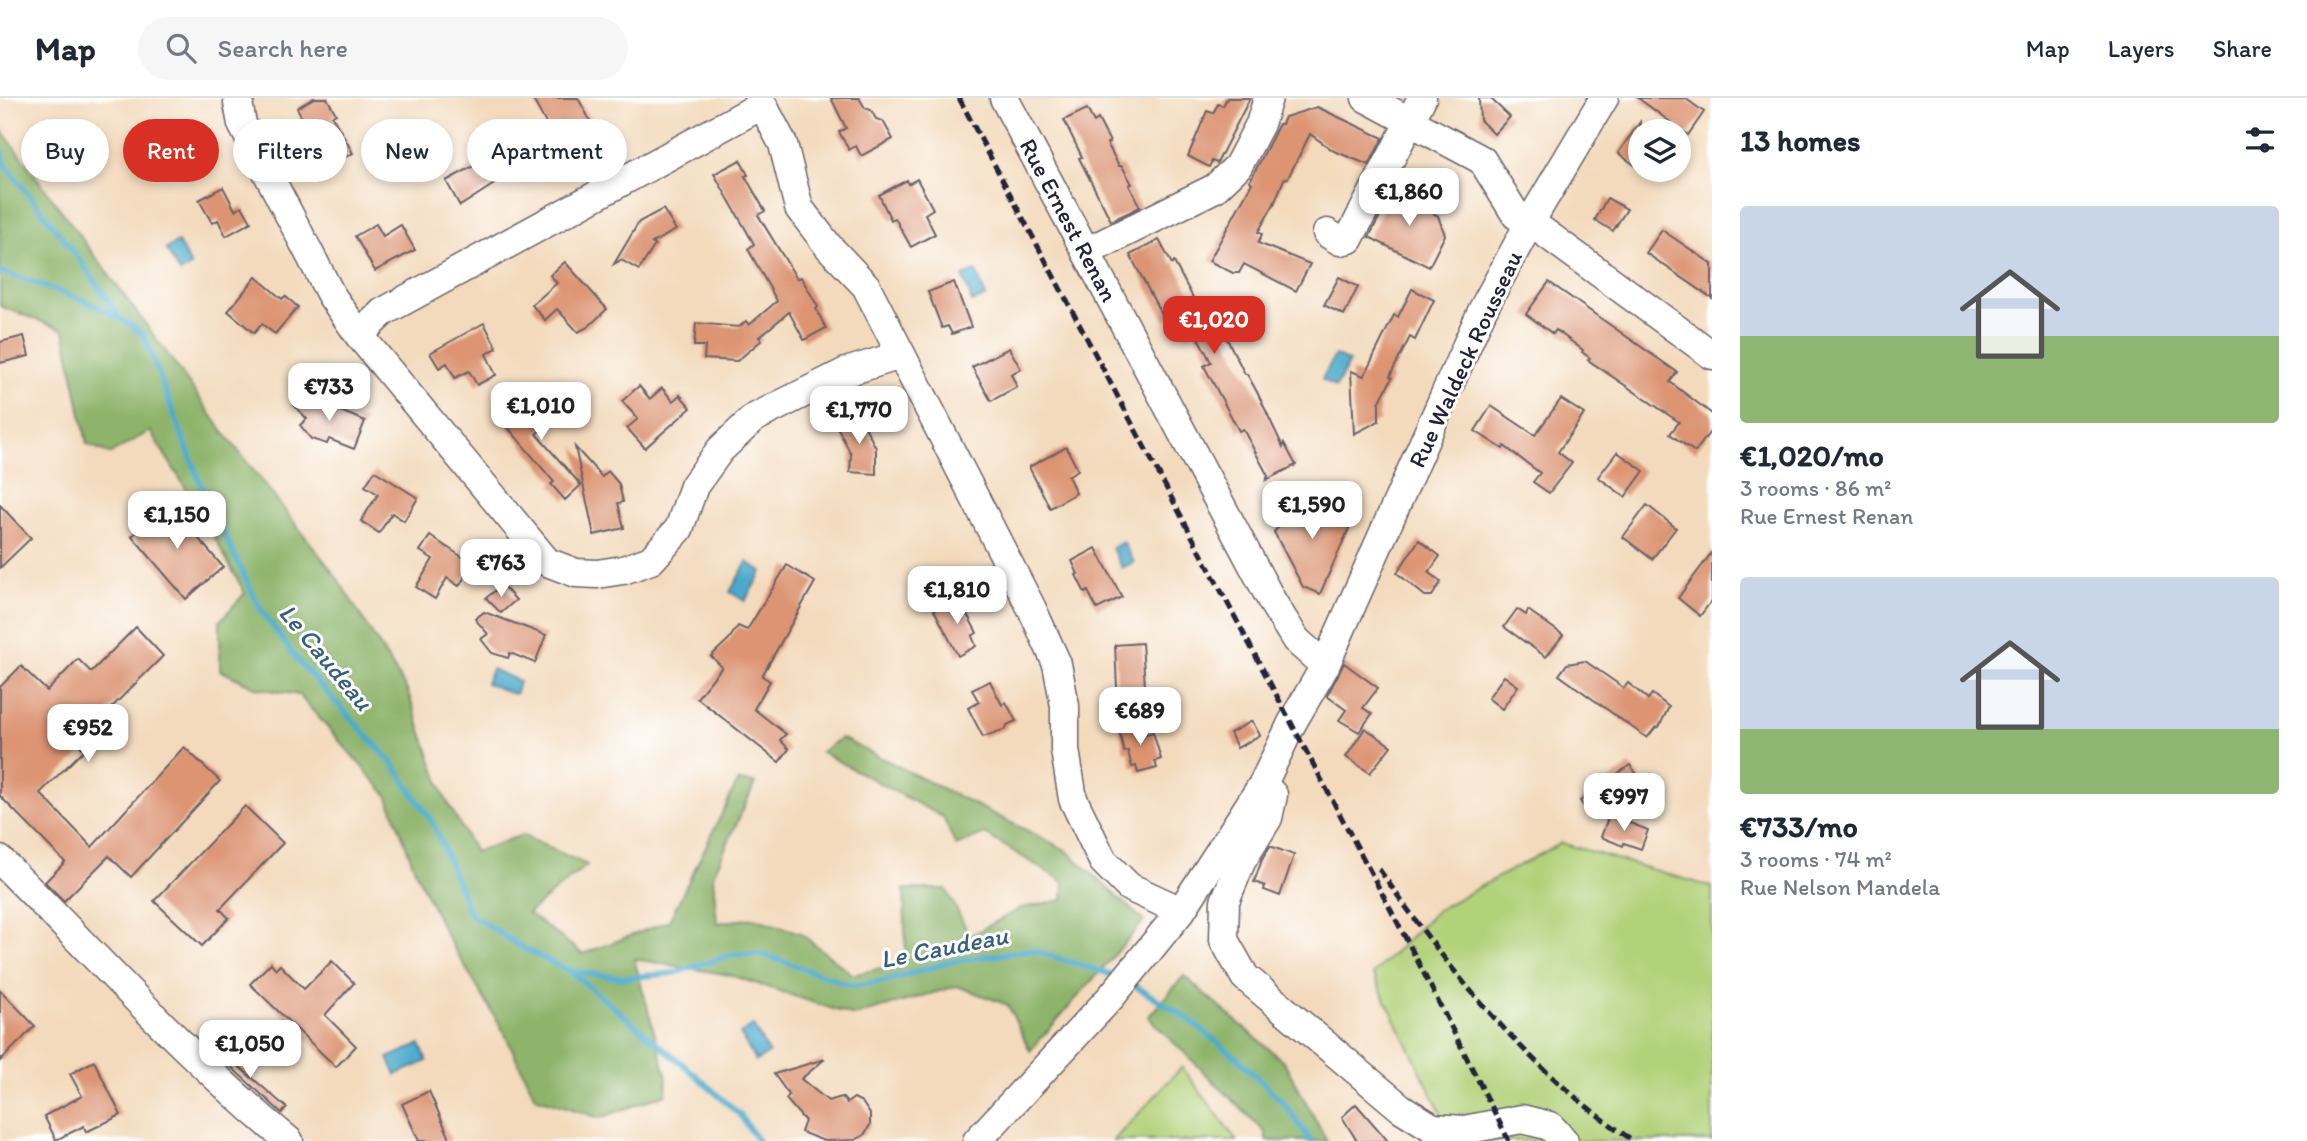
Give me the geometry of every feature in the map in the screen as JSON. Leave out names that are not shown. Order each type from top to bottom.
[{"type":"street","points":[[240,98],[238,103],[242,124],[331,295],[359,335],[547,562],[576,573],[597,574],[623,570],[651,560],[679,529],[694,486],[720,450],[754,418],[846,372],[901,355]]},
{"type":"street","name":"Rue Ernest Renan","points":[[1004,98],[1273,603],[1296,640],[1325,666]]},
{"type":"street","points":[[1086,253],[1215,188],[1238,166],[1260,124],[1268,98]]},
{"type":"street","points":[[1366,98],[1416,110],[1482,160],[1516,215],[1530,222],[1712,355]]},
{"type":"street","name":"Rue Waldeck Rousseau","points":[[977,1141],[1111,997],[1181,911],[1263,784],[1292,723],[1325,666],[1482,311],[1530,222],[1604,98]]},
{"type":"street","points":[[359,335],[383,313],[760,101],[783,144],[799,208],[829,247],[866,286],[1006,556],[1057,664],[1065,706],[1065,750],[1073,799],[1103,861],[1129,887],[1181,911]]},
{"type":"street","points":[[1327,233],[1340,242],[1349,239],[1416,110]]},
{"type":"street","points":[[1263,784],[1273,795],[1268,818],[1241,862],[1225,901],[1224,940],[1245,977],[1401,1108],[1433,1128],[1464,1130],[1522,1119],[1550,1126],[1564,1141]]},
{"type":"street","points":[[0,860],[171,1035],[244,1104],[289,1141]]},
{"type":"green space","points":[[0,128],[21,156],[21,182],[40,182],[222,430],[336,576],[407,690],[444,796],[475,852],[522,835],[587,865],[528,913],[583,954],[669,921],[738,781],[755,783],[713,875],[717,923],[754,918],[800,933],[853,975],[906,962],[904,889],[946,889],[970,936],[1021,908],[1063,900],[1064,882],[985,834],[956,846],[943,817],[821,752],[841,738],[1066,850],[1144,921],[1030,1051],[1008,1005],[957,986],[854,1016],[730,975],[634,959],[667,1078],[666,1094],[600,1118],[535,1097],[504,1032],[445,933],[417,875],[387,795],[299,695],[257,688],[220,670],[220,621],[245,593],[197,506],[150,431],[110,454],[87,444],[64,330],[0,306]]},
{"type":"green space","points":[[1561,843],[1712,887],[1712,1141],[1455,1141],[1373,974],[1437,910]]},
{"type":"green space","points":[[1184,976],[1284,1062],[1327,1141],[1266,1141],[1266,1133],[1148,1017]]},
{"type":"green space","points":[[1182,1067],[1237,1141],[1113,1141]]},
{"type":"water","points":[[178,242],[191,266],[180,273],[166,249]]},
{"type":"water","points":[[976,271],[986,297],[972,302],[963,276]]},
{"type":"water","points":[[1335,355],[1349,362],[1336,387],[1322,379]]},
{"type":"water","points":[[1123,542],[1134,562],[1122,568],[1112,548]]},
{"type":"water","points":[[747,562],[762,571],[745,601],[730,592]]},
{"type":"water","points":[[492,669],[519,681],[516,693],[486,683]]},
{"type":"water","points":[[753,1026],[769,1053],[756,1061],[740,1034]]},
{"type":"water","points":[[420,1044],[427,1061],[396,1075],[388,1058]]},
{"type":"building","points":[[314,98],[327,98],[336,114],[332,116],[334,119],[303,119],[297,108]]},
{"type":"building","points":[[532,98],[578,98],[589,119],[544,119]]},
{"type":"building","points":[[831,98],[859,98],[876,119],[883,121],[893,139],[861,156],[856,146],[849,150],[839,132],[846,128]]},
{"type":"building","points":[[1227,98],[1250,98],[1217,163],[1212,161],[1209,167],[1188,156],[1207,111],[1213,113],[1218,104],[1223,106]]},
{"type":"building","points":[[1479,98],[1490,98],[1510,117],[1494,134],[1480,120]]},
{"type":"building","points":[[1638,98],[1685,98],[1704,112],[1691,131],[1691,119],[1666,119]]},
{"type":"building","points":[[1317,107],[1383,138],[1369,165],[1334,151],[1310,134],[1288,178],[1284,179],[1258,232],[1262,234],[1258,243],[1310,264],[1296,291],[1244,264],[1239,273],[1233,273],[1209,261],[1252,183],[1250,181],[1279,124],[1282,124],[1285,117]]},
{"type":"building","points":[[1087,109],[1094,122],[1098,119],[1119,166],[1122,166],[1132,184],[1129,185],[1140,207],[1111,221],[1079,158],[1082,157],[1064,120]]},
{"type":"building","points":[[1628,139],[1628,160],[1618,153]]},
{"type":"building","points":[[347,142],[353,153],[347,156]]},
{"type":"building","points":[[740,160],[748,175],[745,176],[765,211],[758,215],[797,279],[801,277],[826,328],[804,340],[789,312],[759,337],[762,340],[737,361],[704,359],[705,346],[694,346],[696,323],[739,327],[746,321],[749,325],[777,301],[748,249],[754,244],[714,174]]},
{"type":"building","points":[[467,170],[467,182],[497,182],[460,206],[447,182],[453,182],[453,177]]},
{"type":"building","points":[[917,179],[933,209],[925,214],[935,234],[911,247],[895,218],[891,220],[879,195],[907,180],[908,184]]},
{"type":"building","points":[[1397,182],[1409,188],[1404,197],[1438,216],[1445,235],[1429,267],[1369,237]]},
{"type":"building","points":[[223,187],[235,210],[242,206],[251,222],[226,236],[218,220],[212,223],[199,200]]},
{"type":"building","points":[[1607,198],[1627,209],[1613,231],[1595,220]]},
{"type":"building","points":[[663,209],[676,230],[652,243],[655,245],[639,270],[621,260],[614,264],[639,222]]},
{"type":"building","points":[[376,224],[383,236],[401,225],[415,250],[375,271],[355,236]]},
{"type":"building","points":[[1662,230],[1712,264],[1712,298],[1646,253]]},
{"type":"building","points":[[1159,240],[1197,305],[1207,300],[1257,392],[1283,447],[1284,443],[1296,465],[1266,480],[1268,476],[1243,429],[1239,431],[1204,366],[1211,362],[1195,332],[1187,335],[1177,315],[1165,321],[1130,255]]},
{"type":"building","points":[[565,262],[607,309],[588,327],[578,332],[557,309],[545,320],[532,305],[557,283],[550,275]]},
{"type":"building","points":[[256,277],[282,299],[285,296],[298,307],[275,334],[262,324],[254,333],[228,311]]},
{"type":"building","points":[[1339,277],[1358,287],[1344,315],[1324,305]]},
{"type":"building","points":[[954,282],[971,327],[952,334],[948,326],[942,328],[928,292]]},
{"type":"building","points":[[1549,282],[1677,372],[1670,382],[1712,414],[1712,429],[1695,452],[1670,434],[1679,422],[1588,360],[1590,358],[1583,350],[1556,330],[1553,334],[1526,314]]},
{"type":"building","points":[[1412,289],[1434,300],[1415,340],[1410,337],[1390,376],[1392,378],[1379,403],[1379,421],[1354,434],[1351,371],[1364,376],[1394,315],[1398,317]]},
{"type":"building","points":[[484,323],[497,348],[486,354],[496,375],[477,385],[469,371],[455,378],[447,363],[439,368],[430,353]]},
{"type":"building","points":[[24,336],[29,356],[0,363],[0,342]]},
{"type":"building","points":[[1009,348],[1021,369],[1011,374],[1017,387],[991,401],[972,367]]},
{"type":"building","points":[[321,370],[335,386],[318,400],[305,384]]},
{"type":"building","points":[[639,386],[650,399],[662,388],[673,401],[680,395],[691,408],[645,448],[627,428],[638,419],[622,401]]},
{"type":"building","points":[[304,396],[365,421],[354,449],[329,439],[327,444],[311,439],[300,425],[307,419],[294,405]]},
{"type":"building","points":[[547,396],[561,413],[536,434],[581,485],[565,500],[551,484],[554,482],[500,418],[520,401],[528,412]]},
{"type":"building","points":[[1561,399],[1584,414],[1558,452],[1572,463],[1549,493],[1533,482],[1540,473],[1504,446],[1503,449],[1475,431],[1491,406],[1535,435]]},
{"type":"building","points":[[859,415],[876,448],[876,474],[850,472],[851,454],[837,427]]},
{"type":"building","points":[[575,447],[602,477],[608,471],[619,484],[623,502],[618,503],[624,528],[594,535]]},
{"type":"building","points":[[1066,447],[1078,470],[1068,476],[1076,493],[1050,508],[1029,467]]},
{"type":"building","points":[[1617,452],[1644,471],[1625,497],[1598,477]]},
{"type":"building","points":[[375,471],[418,498],[404,521],[392,513],[379,533],[361,521],[378,494],[365,486]]},
{"type":"building","points":[[1310,492],[1350,526],[1320,594],[1303,587],[1274,532]]},
{"type":"building","points":[[169,504],[223,567],[186,599],[132,536]]},
{"type":"building","points":[[0,505],[31,538],[0,568]]},
{"type":"building","points":[[1647,505],[1676,528],[1652,559],[1623,537]]},
{"type":"building","points":[[430,536],[473,564],[459,586],[447,578],[435,599],[416,587],[433,559],[420,551]]},
{"type":"building","points":[[1419,540],[1440,556],[1429,572],[1441,582],[1432,596],[1425,596],[1397,573]]},
{"type":"building","points":[[1096,548],[1122,597],[1097,609],[1088,591],[1085,593],[1072,561]]},
{"type":"building","points":[[1712,552],[1712,600],[1700,616],[1678,598]]},
{"type":"building","points":[[787,565],[815,582],[762,676],[770,681],[754,709],[786,734],[780,740],[789,749],[779,762],[697,698],[722,667],[711,656],[738,626],[747,630]]},
{"type":"building","points":[[502,585],[516,600],[501,613],[486,598]]},
{"type":"building","points":[[958,597],[977,633],[972,636],[976,646],[958,656],[934,610]]},
{"type":"building","points":[[1517,609],[1526,615],[1528,610],[1563,635],[1546,657],[1504,627]]},
{"type":"building","points":[[484,612],[546,635],[535,663],[510,653],[508,658],[492,653],[481,639],[488,634],[475,619]]},
{"type":"building","points":[[136,627],[163,656],[77,742],[84,750],[40,793],[92,847],[184,747],[220,781],[131,877],[109,856],[64,901],[45,882],[65,862],[0,796],[0,687],[21,666],[47,691],[78,659],[91,672]]},
{"type":"building","points":[[1142,643],[1145,686],[1117,688],[1115,645]]},
{"type":"building","points":[[1585,661],[1624,688],[1628,683],[1648,699],[1652,694],[1669,707],[1659,727],[1647,738],[1559,675],[1567,664]]},
{"type":"building","points":[[1344,663],[1378,688],[1363,708],[1372,714],[1359,732],[1339,720],[1346,710],[1327,696]]},
{"type":"building","points":[[1504,676],[1518,686],[1502,709],[1488,698]]},
{"type":"building","points":[[990,681],[1002,705],[1006,702],[1016,721],[1007,725],[1006,729],[983,737],[968,708],[979,702],[972,690]]},
{"type":"building","points":[[1252,721],[1260,735],[1237,748],[1230,733]]},
{"type":"building","points":[[1143,722],[1146,734],[1153,732],[1161,759],[1155,761],[1157,768],[1138,773],[1136,766],[1132,767],[1128,751],[1124,752],[1119,729]]},
{"type":"building","points":[[1365,728],[1391,746],[1370,773],[1346,757]]},
{"type":"building","points":[[1630,765],[1642,781],[1591,817],[1580,801]]},
{"type":"building","points":[[245,806],[283,843],[220,909],[229,918],[202,946],[154,901]]},
{"type":"building","points":[[1609,815],[1648,830],[1641,849],[1624,843],[1623,846],[1601,837]]},
{"type":"building","points":[[1270,846],[1294,855],[1280,896],[1264,890],[1265,886],[1254,882]]},
{"type":"building","points":[[332,961],[354,983],[325,1015],[356,1046],[336,1067],[250,984],[271,963],[276,969],[280,965],[304,989]]},
{"type":"building","points":[[0,990],[35,1026],[0,1061]]},
{"type":"building","points":[[212,1043],[287,1108],[282,1113],[209,1047]]},
{"type":"building","points":[[825,1059],[801,1079],[828,1101],[842,1097],[847,1103],[854,1098],[862,1102],[870,1114],[870,1125],[864,1135],[855,1140],[824,1141],[801,1132],[805,1121],[786,1099],[789,1095],[774,1074]]},
{"type":"building","points":[[94,1061],[121,1115],[86,1132],[84,1126],[56,1140],[44,1116],[82,1096],[70,1074]]},
{"type":"building","points":[[429,1091],[451,1141],[419,1141],[402,1104]]},
{"type":"building","points":[[1356,1104],[1388,1141],[1357,1141],[1342,1117]]},
{"type":"waterway","name":"Le Caudeau","points":[[0,149],[4,163],[80,260],[117,314]]},
{"type":"waterway","name":"Le Caudeau","points":[[0,271],[94,305],[144,335],[204,493],[261,610],[298,661],[394,765],[433,823],[470,914],[523,948],[569,971],[624,978],[674,973],[735,954],[762,954],[853,986],[885,981],[953,961],[1032,950],[1116,976]]},
{"type":"waterway","name":"Le Caudeau","points":[[571,972],[740,1115],[758,1141]]},
{"type":"waterway","name":"Le Caudeau","points":[[1132,984],[1187,1018],[1236,1057],[1284,1103],[1311,1141]]},
{"type":"railway","points":[[959,98],[1412,950],[1509,1141]]},
{"type":"railway","points":[[1379,869],[1463,982],[1526,1052],[1596,1114],[1634,1141]]}]
